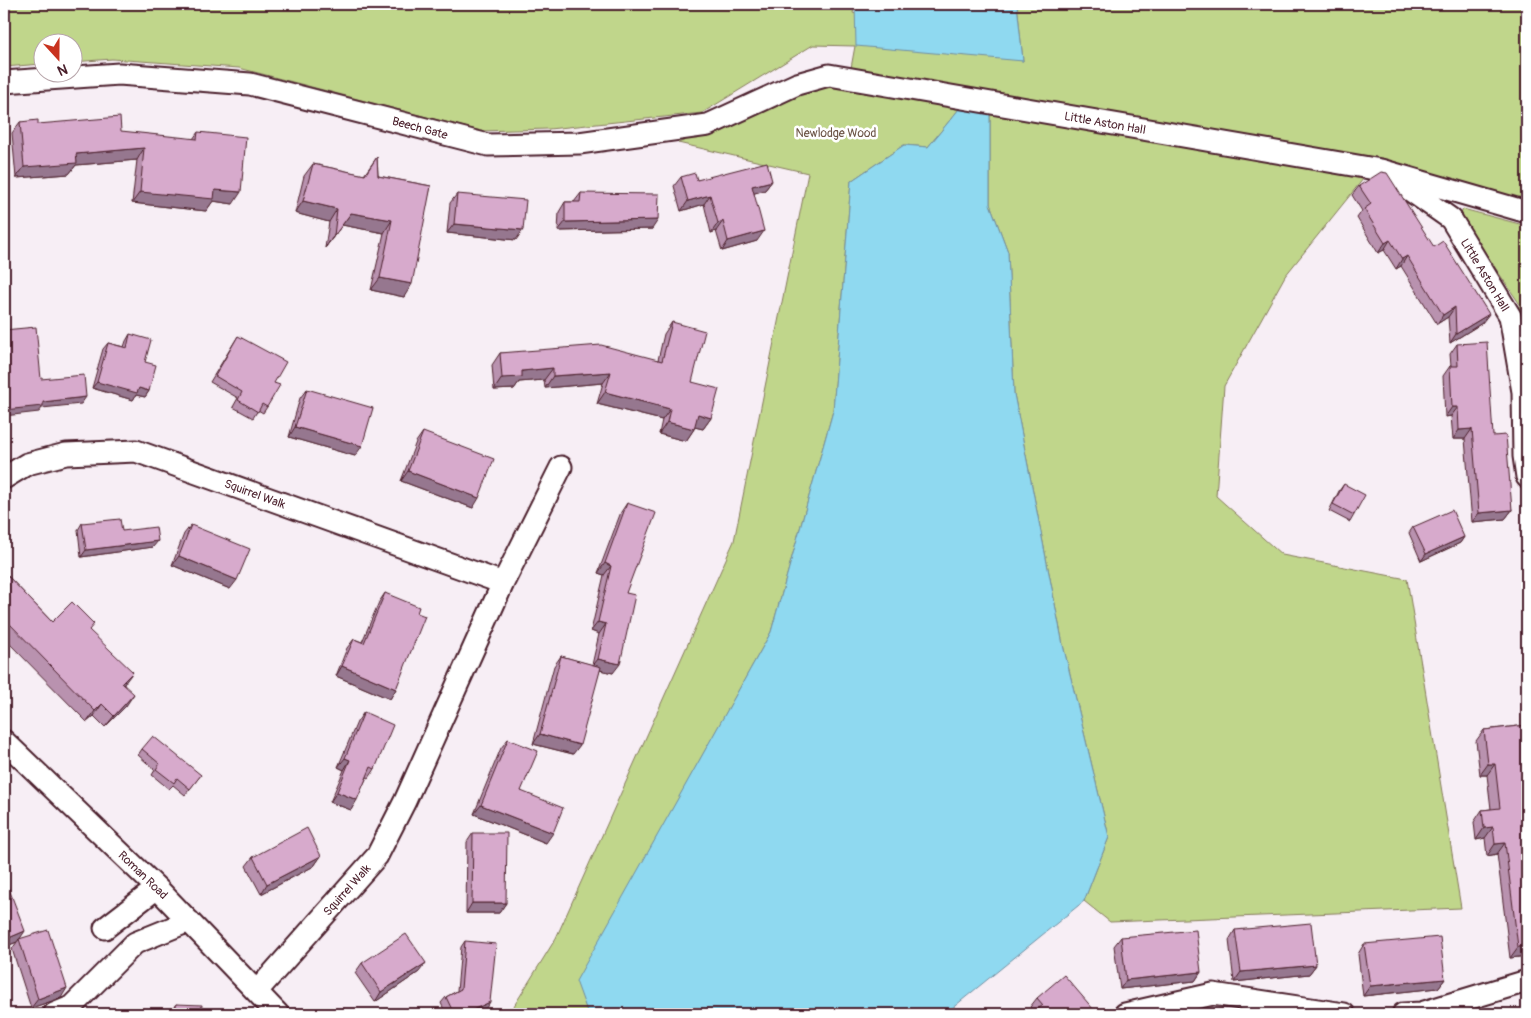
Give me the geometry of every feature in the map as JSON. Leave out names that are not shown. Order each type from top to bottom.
[{"type":"street","name":"Beech Gate","points":[[4,82],[119,74],[250,84],[488,146],[578,143],[708,125],[797,84],[829,75]]},
{"type":"street","name":"Little Aston Hall","points":[[829,75],[1381,170],[1527,212]]},
{"type":"street","name":"Little Aston Hall","points":[[1381,170],[1451,219],[1510,316],[1524,392],[1524,456],[1527,477]]},
{"type":"street","name":"Squirrel Walk","points":[[4,478],[27,464],[66,454],[136,451],[503,583]]},
{"type":"street","name":"Squirrel Walk","points":[[257,991],[376,856],[405,801],[503,583],[561,467]]},
{"type":"street","name":"Roman Road","points":[[4,741],[157,888],[278,1014]]},
{"type":"street","points":[[105,928],[157,888]]},
{"type":"street","points":[[54,1014],[71,1007],[135,943],[189,921]]},
{"type":"street","points":[[1403,1014],[1421,1012],[1527,981]]},
{"type":"street","points":[[1125,1014],[1213,994],[1344,1014]]},
{"type":"green space","points":[[4,4],[855,4],[853,13],[1023,61],[1017,4],[1527,4],[1527,202],[1468,183],[851,68],[855,46],[813,45],[702,113],[549,129],[480,131],[239,68],[112,59],[82,61],[82,32],[32,32],[32,65],[4,67]]},
{"type":"green space","name":"Newlodge Wood","points":[[829,83],[964,103],[928,147],[904,145],[851,181],[833,411],[771,632],[577,981],[588,1014],[509,1014],[556,938],[734,541],[808,173],[678,143]]},
{"type":"green space","points":[[990,105],[1368,173],[1285,276],[1224,386],[1216,496],[1282,555],[1407,579],[1461,908],[1110,922],[1084,901],[1109,837],[1063,645],[1014,394],[1008,252],[990,204]]},
{"type":"green space","points":[[1463,209],[1527,226],[1527,354],[1519,303],[1460,216]]},
{"type":"water","points":[[855,4],[1017,4],[1023,61],[856,46]]},
{"type":"water","points":[[964,103],[990,105],[990,204],[1008,252],[1014,394],[1063,645],[1109,837],[1084,901],[945,1014],[588,1014],[576,981],[771,632],[833,411],[851,181],[904,145],[928,147]]},
{"type":"building","points":[[120,117],[121,131],[197,139],[198,132],[246,137],[241,192],[215,190],[214,199],[140,192],[144,148],[76,154],[77,163],[24,167],[20,122],[38,120],[38,124]]},
{"type":"building","points":[[377,157],[378,176],[431,186],[412,284],[380,278],[392,220],[351,213],[334,236],[337,209],[303,201],[313,164],[365,175]]},
{"type":"building","points":[[767,162],[772,181],[752,186],[764,231],[728,241],[723,221],[718,223],[710,195],[688,201],[681,177],[695,173],[697,180]]},
{"type":"building","points":[[1381,172],[1387,173],[1434,247],[1443,241],[1489,314],[1456,334],[1455,307],[1443,315],[1407,256],[1402,259],[1390,240],[1385,243],[1364,209],[1371,204],[1359,186]]},
{"type":"building","points":[[581,193],[659,194],[658,220],[565,222],[565,202],[580,202]]},
{"type":"building","points":[[457,194],[526,200],[523,230],[454,224]]},
{"type":"building","points":[[672,322],[705,331],[692,382],[719,389],[711,418],[698,414],[694,429],[667,422],[670,409],[605,392],[611,372],[553,376],[553,368],[522,371],[522,377],[502,378],[500,353],[601,345],[662,361]]},
{"type":"building","points":[[36,327],[41,379],[84,375],[86,397],[43,402],[43,406],[4,410],[4,330]]},
{"type":"building","points":[[130,334],[151,340],[145,362],[156,365],[149,391],[139,388],[137,393],[97,382],[108,343],[127,348]]},
{"type":"building","points":[[238,336],[286,362],[274,383],[280,385],[267,407],[262,404],[258,412],[238,400],[242,392],[215,376]]},
{"type":"building","points":[[1487,342],[1493,436],[1506,435],[1512,510],[1479,513],[1472,429],[1459,430],[1458,407],[1452,407],[1450,366],[1458,366],[1457,344]]},
{"type":"building","points":[[307,389],[373,408],[362,446],[295,427]]},
{"type":"building","points":[[423,432],[494,459],[479,498],[408,471]]},
{"type":"building","points":[[1344,484],[1365,495],[1354,515],[1333,504]]},
{"type":"building","points":[[627,503],[656,513],[626,593],[635,595],[620,664],[598,659],[606,624],[598,622],[611,566],[605,563]]},
{"type":"building","points":[[1452,510],[1464,537],[1426,554],[1413,527]]},
{"type":"building","points":[[120,519],[122,531],[156,527],[158,541],[86,550],[82,523]]},
{"type":"building","points":[[191,525],[250,549],[237,580],[179,556]]},
{"type":"building","points":[[4,572],[52,622],[72,602],[94,624],[89,630],[133,672],[122,683],[134,694],[114,716],[102,704],[95,711],[6,620],[4,622]]},
{"type":"building","points":[[385,593],[419,607],[417,613],[425,616],[396,689],[342,666],[354,639],[364,643]]},
{"type":"building","points":[[561,656],[601,667],[580,745],[540,734]]},
{"type":"building","points":[[364,712],[393,725],[375,769],[371,767],[357,800],[337,792],[350,760],[345,758]]},
{"type":"building","points":[[1527,725],[1527,946],[1518,947],[1505,843],[1495,844],[1493,827],[1484,828],[1482,810],[1500,808],[1495,764],[1488,764],[1484,730]]},
{"type":"building","points":[[153,736],[201,775],[190,789],[177,778],[174,783],[156,769],[160,764],[142,749]]},
{"type":"building","points":[[508,739],[538,751],[521,791],[563,808],[553,833],[481,805]]},
{"type":"building","points":[[307,828],[321,856],[267,884],[253,857]]},
{"type":"building","points":[[473,833],[507,833],[506,903],[472,903]]},
{"type":"building","points":[[4,876],[25,931],[4,940]]},
{"type":"building","points":[[1311,923],[1316,965],[1241,972],[1235,930]]},
{"type":"building","points":[[48,930],[67,988],[38,999],[19,939]]},
{"type":"building","points":[[1196,930],[1201,972],[1126,980],[1121,937]]},
{"type":"building","points":[[406,934],[426,963],[381,992],[362,963]]},
{"type":"building","points":[[1440,937],[1445,979],[1370,986],[1364,944]]},
{"type":"building","points":[[465,941],[496,944],[490,1002],[464,1014],[454,1014],[446,997],[461,989]]},
{"type":"building","points":[[1064,975],[1094,1010],[1090,1014],[1032,1014],[1043,1005],[1037,998]]},
{"type":"building","points":[[176,1004],[202,1005],[201,1014],[176,1014]]}]
